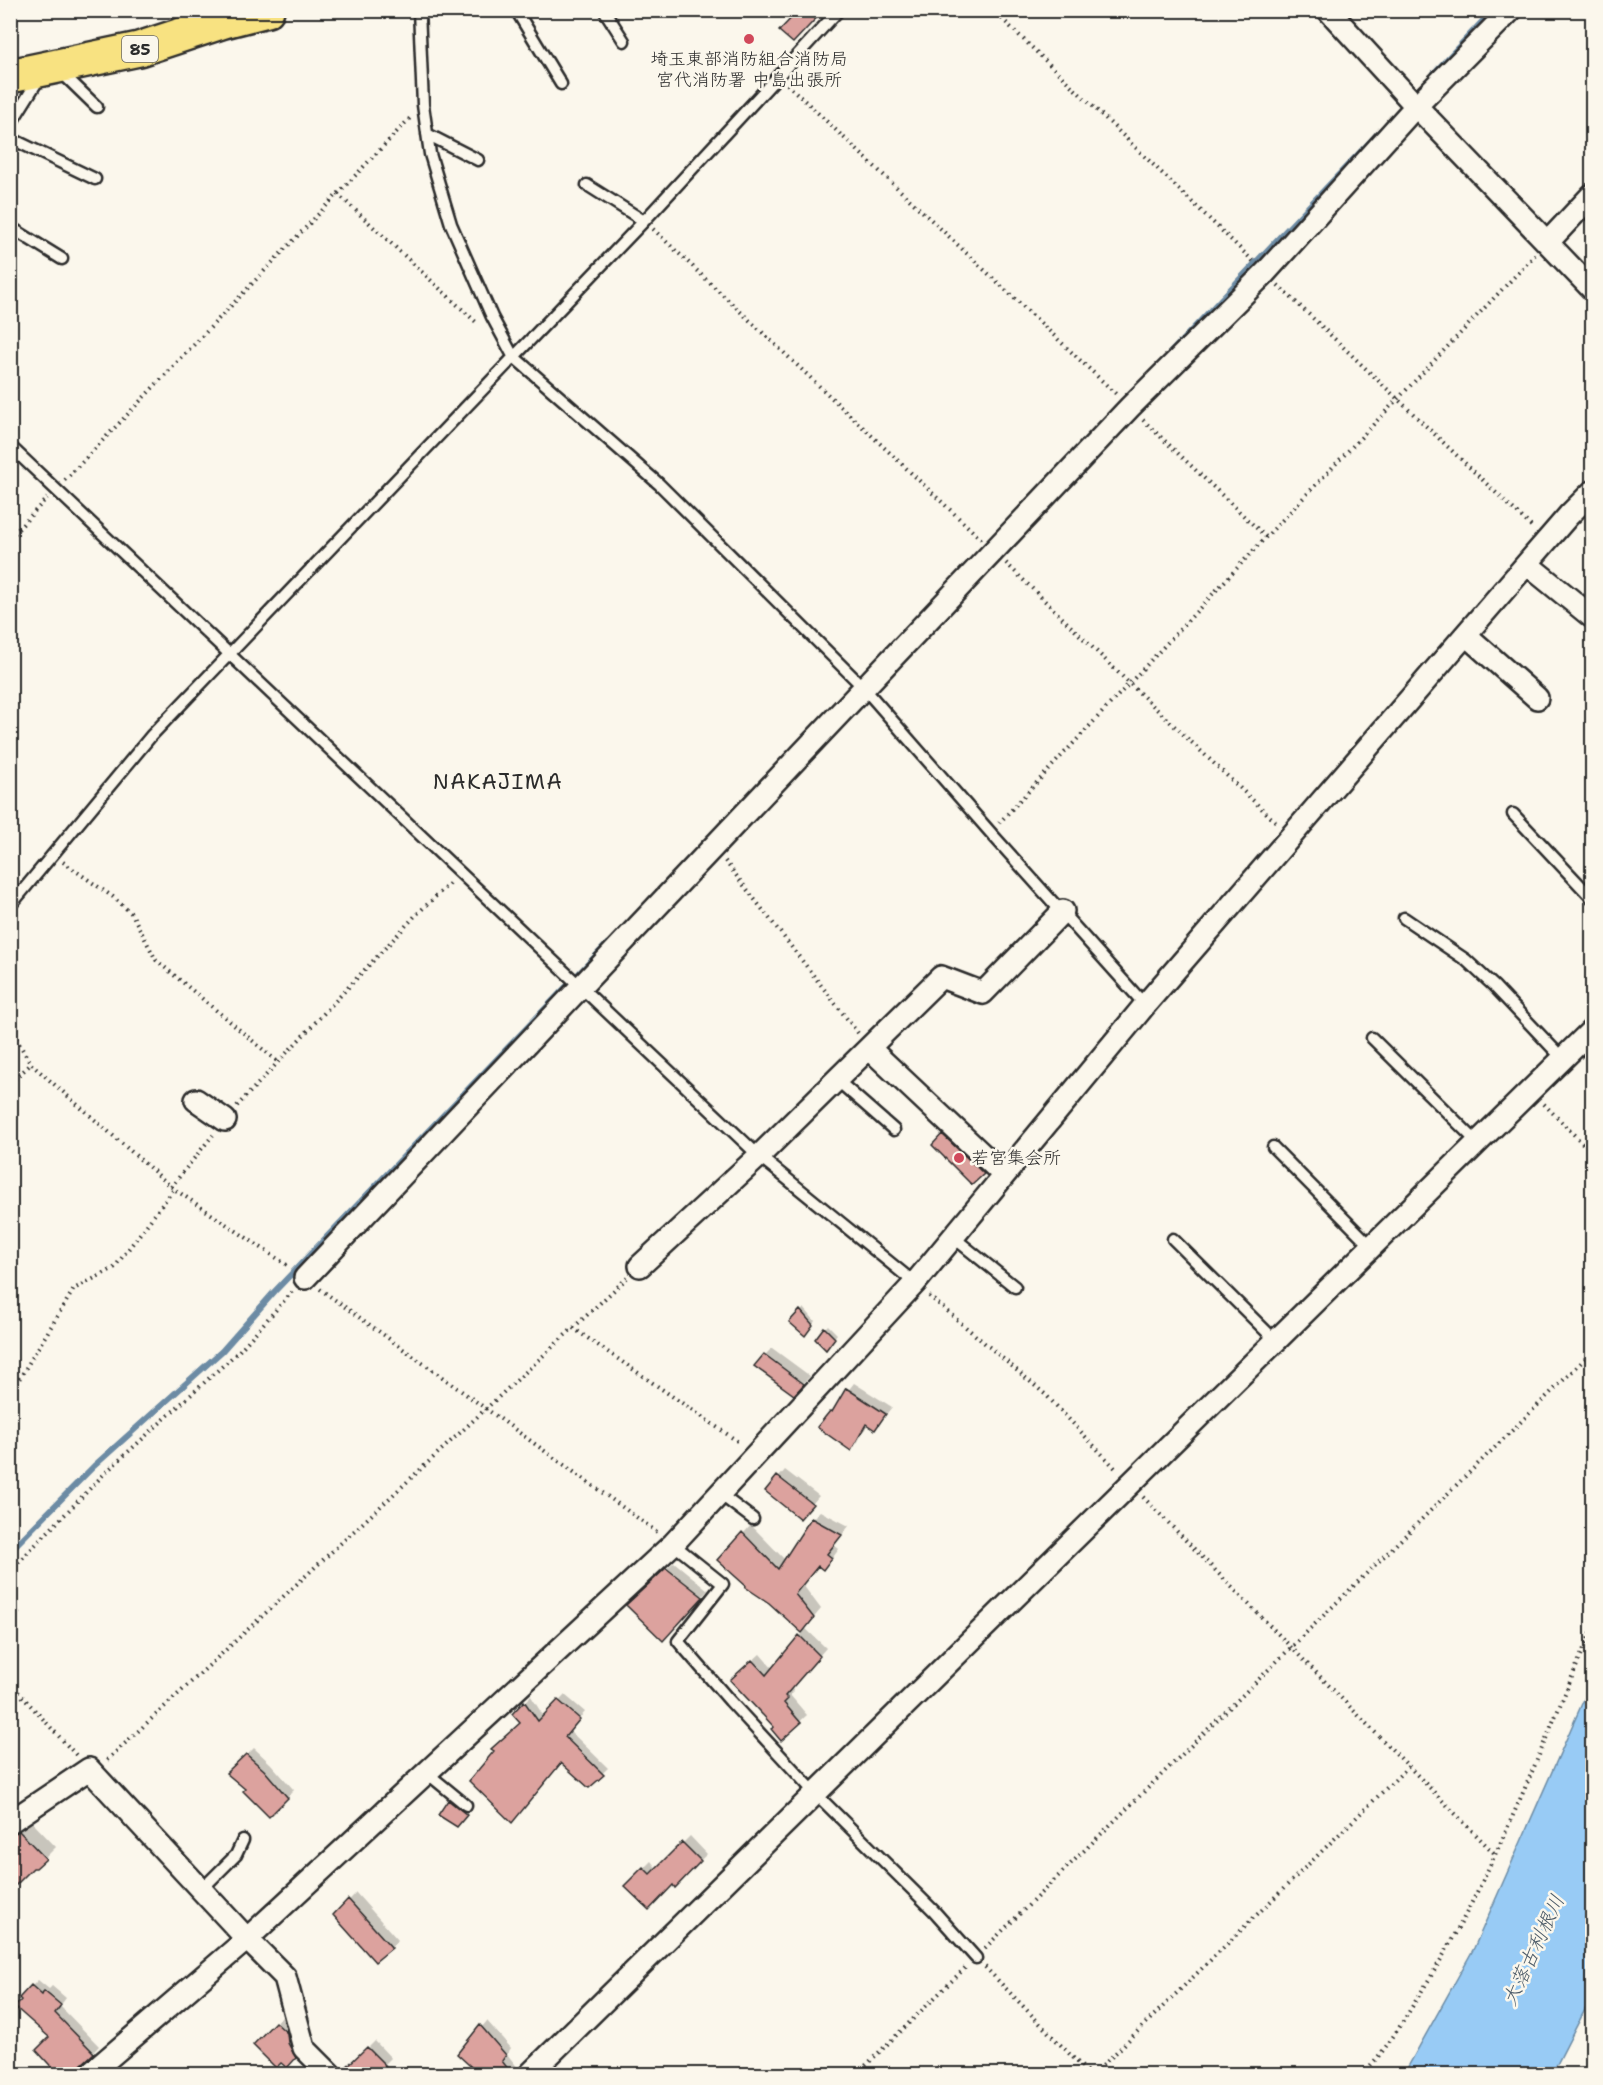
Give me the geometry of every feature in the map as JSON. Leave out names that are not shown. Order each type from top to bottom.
[{"type":"main road","name":"85","points":[[10,76],[139,49],[224,21],[267,10]]},
{"type":"street","points":[[1328,10],[1416,106],[1593,289]]},
{"type":"street","points":[[305,1278],[1130,407],[1264,273],[1416,106],[1510,10]]},
{"type":"street","points":[[1548,242],[1593,195]]},
{"type":"street","points":[[90,2074],[247,1939],[673,1544],[915,1284],[1145,1005],[1569,515],[1593,492]]},
{"type":"street","points":[[1527,564],[1593,617]]},
{"type":"street","points":[[1466,635],[1537,698]]},
{"type":"street","points":[[640,1266],[759,1156],[941,977],[983,993],[1063,912]]},
{"type":"street","points":[[530,2074],[1593,1030]]},
{"type":"street","points":[[869,1048],[1004,1175]]},
{"type":"street","points":[[196,1101],[225,1120]]},
{"type":"street","points":[[10,1822],[91,1771],[285,1977],[304,2048],[330,2074]]},
{"type":"lane","points":[[419,10],[423,105],[430,154],[451,224],[492,317],[513,357],[659,484],[863,687],[1145,1005]]},
{"type":"lane","points":[[516,10],[561,84]]},
{"type":"lane","points":[[604,10],[624,40]]},
{"type":"lane","points":[[10,906],[151,736],[644,221],[839,10]]},
{"type":"lane","points":[[10,125],[50,68],[97,107]]},
{"type":"lane","points":[[427,134],[478,160]]},
{"type":"lane","points":[[10,138],[95,178]]},
{"type":"lane","points":[[587,185],[644,221]]},
{"type":"lane","points":[[10,227],[62,260]]},
{"type":"lane","points":[[10,446],[759,1156],[915,1284]]},
{"type":"lane","points":[[1513,814],[1593,898]]},
{"type":"lane","points":[[1404,918],[1466,960],[1494,986],[1563,1059]]},
{"type":"lane","points":[[1372,1038],[1478,1143]]},
{"type":"lane","points":[[837,1080],[894,1130]]},
{"type":"lane","points":[[1273,1147],[1372,1247]]},
{"type":"lane","points":[[953,1238],[1016,1287]]},
{"type":"lane","points":[[1173,1239],[1276,1341]]},
{"type":"lane","points":[[720,1494],[753,1519]]},
{"type":"lane","points":[[673,1544],[723,1584],[678,1641],[816,1794],[934,1911],[976,1958]]},
{"type":"lane","points":[[427,1773],[466,1805]]},
{"type":"lane","points":[[201,1890],[236,1855],[243,1840]]},
{"type":"path","points":[[778,75],[1266,537]]},
{"type":"path","points":[[10,538],[423,105]]},
{"type":"path","points":[[338,195],[513,357]]},
{"type":"path","points":[[644,221],[1291,836]]},
{"type":"path","points":[[990,832],[1266,537],[1548,242]]},
{"type":"path","points":[[714,847],[869,1048]]},
{"type":"path","points":[[53,855],[113,897],[132,914],[156,960],[278,1062],[416,915],[461,873]]},
{"type":"path","points":[[10,1028],[32,1064],[174,1189],[305,1278],[673,1544]]},
{"type":"path","points":[[10,1083],[32,1064]]},
{"type":"path","points":[[1531,1091],[1593,1153]]},
{"type":"path","points":[[10,1394],[74,1289],[114,1268],[174,1189]]},
{"type":"path","points":[[10,1683],[91,1771],[640,1266]]},
{"type":"path","points":[[10,1571],[105,1473],[239,1351],[305,1278]]},
{"type":"path","points":[[915,1284],[1046,1395],[1495,1854]]},
{"type":"path","points":[[573,1328],[756,1454]]},
{"type":"path","points":[[857,2074],[1593,1352]]},
{"type":"path","points":[[1362,2074],[1379,2058],[1442,1961],[1495,1854],[1593,1630]]},
{"type":"path","points":[[1094,2074],[1408,1766]]},
{"type":"path","points":[[976,1958],[1089,2074]]},
{"type":"water","name":"大落古利根川","points":[[1592,1681],[1592,1996],[1552,2074],[1404,2074],[1474,1948]]},
{"type":"building","points":[[799,10],[824,10],[793,43],[779,31]]},
{"type":"building","name":"若宮集会所","points":[[942,1134],[984,1174],[972,1185],[932,1145]]},
{"type":"building","points":[[800,1310],[813,1325],[805,1336],[789,1322]]},
{"type":"building","points":[[824,1327],[835,1338],[826,1350],[815,1339]]},
{"type":"building","points":[[764,1354],[804,1384],[794,1395],[754,1366]]},
{"type":"building","points":[[846,1388],[886,1414],[875,1430],[866,1424],[851,1451],[817,1427],[830,1411],[832,1412]]},
{"type":"building","points":[[777,1476],[813,1504],[800,1519],[765,1491]]},
{"type":"building","points":[[811,1518],[842,1535],[827,1554],[832,1558],[823,1570],[818,1566],[795,1594],[814,1618],[802,1633],[769,1603],[745,1587],[717,1560],[742,1532],[778,1569]]},
{"type":"building","points":[[666,1568],[703,1597],[663,1641],[626,1605]]},
{"type":"building","points":[[799,1635],[820,1656],[785,1696],[788,1699],[784,1703],[801,1723],[781,1741],[771,1729],[774,1727],[730,1680],[752,1660],[766,1675]]},
{"type":"building","points":[[558,1700],[580,1719],[565,1737],[604,1775],[589,1788],[561,1763],[512,1823],[469,1781],[494,1751],[491,1749],[520,1723],[512,1714],[524,1701],[538,1721]]},
{"type":"building","points":[[246,1754],[264,1770],[288,1798],[269,1817],[243,1791],[245,1789],[226,1773]]},
{"type":"building","points":[[448,1800],[467,1815],[457,1827],[438,1815]]},
{"type":"building","points":[[19,1831],[46,1859],[33,1868],[10,1891],[10,1835]]},
{"type":"building","points":[[682,1842],[701,1861],[675,1888],[673,1885],[649,1910],[624,1886],[643,1867],[650,1874]]},
{"type":"building","points":[[348,1899],[392,1948],[375,1962],[333,1915]]},
{"type":"building","points":[[31,1985],[42,1995],[44,1991],[61,2005],[55,2013],[94,2053],[81,2065],[77,2074],[58,2074],[36,2050],[49,2037],[15,2007],[21,2000],[19,1998]]},
{"type":"building","points":[[275,2022],[287,2033],[288,2043],[296,2058],[287,2068],[281,2063],[276,2068],[253,2045]]},
{"type":"building","points":[[480,2025],[506,2055],[502,2061],[512,2074],[479,2074],[457,2054]]},
{"type":"building","points":[[367,2047],[386,2066],[377,2074],[342,2074],[342,2071]]},
{"type":"waterway","points":[[1434,73],[1493,10]]},
{"type":"waterway","points":[[1170,353],[1382,129]]},
{"type":"waterway","points":[[10,1551],[94,1466],[222,1351],[275,1291],[607,944]]},
{"type":"place","name":"埼玉東部消防組合消防局 宮代消防署 中島出張所","points":[[749,39]]},
{"type":"place","name":"若宮集会所","points":[[959,1158]]},
{"type":"district","name":"NAKAJIMA","points":[[498,782]]}]
